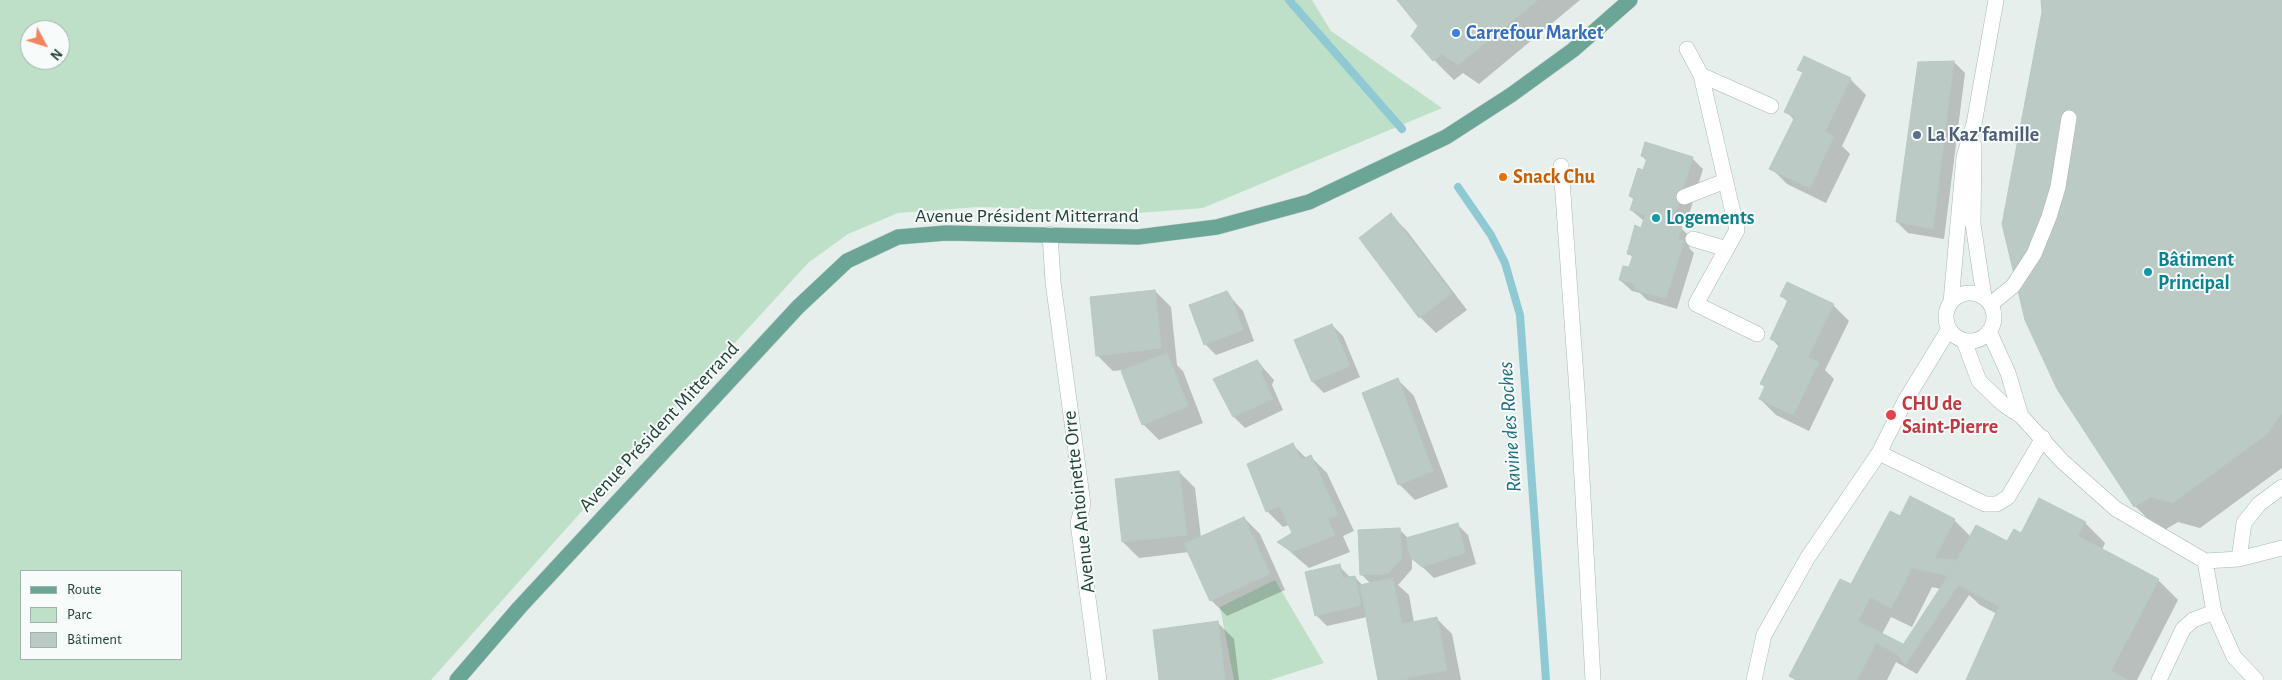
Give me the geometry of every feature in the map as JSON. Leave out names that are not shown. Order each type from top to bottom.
[{"type":"main road","name":"Avenue Président Mitterrand","points":[[457,680],[558,565],[798,307],[847,261],[898,237],[946,232],[1138,237],[1217,227],[1309,202],[1446,137],[1511,95],[1573,50],[1630,0]]},
{"type":"street","points":[[1974,124],[1973,224],[1988,301],[1994,313],[1994,322],[1990,331],[1983,338],[1974,341],[1964,340],[1956,336],[1949,329],[1946,320],[1951,302],[1964,157],[1974,124],[1996,0]]},
{"type":"street","points":[[1687,49],[1701,74],[1737,230],[1696,304],[1757,334]]},
{"type":"street","points":[[1701,74],[1771,106]]},
{"type":"street","points":[[1988,301],[2013,286],[2034,254],[2049,218],[2058,188],[2069,118]]},
{"type":"street","points":[[1561,166],[1593,680]]},
{"type":"street","points":[[1684,197],[1725,181]]},
{"type":"street","name":"Avenue Antoinette Orre","points":[[1050,234],[1053,282],[1083,504],[1078,523],[1098,680]]},
{"type":"street","points":[[1693,239],[1727,249]]},
{"type":"street","points":[[1951,302],[1958,296],[1967,293],[1976,294],[1988,301]]},
{"type":"street","points":[[1754,680],[1764,635],[1808,557],[1879,453],[1905,401],[1949,329]]},
{"type":"street","points":[[1990,331],[2008,373],[2021,416]]},
{"type":"street","points":[[1964,340],[1979,382],[2003,404],[2021,416],[2062,461],[2116,509],[2205,561],[2239,559],[2282,548]]},
{"type":"street","points":[[1879,453],[1985,504],[1997,504],[2008,497],[2042,438]]},
{"type":"street","points":[[2239,559],[2244,523],[2259,504],[2282,487]]},
{"type":"street","points":[[2205,561],[2214,612],[2234,657],[2256,680]]},
{"type":"street","points":[[2159,680],[2183,630],[2193,620],[2214,612]]},
{"type":"green space","points":[[0,0],[1312,0],[1331,31],[1442,108],[1203,208],[1138,213],[978,207],[898,213],[848,234],[808,263],[624,464],[431,680],[0,680]]},
{"type":"green space","points":[[1275,580],[1324,663],[1270,680],[1234,680],[1220,607]]},
{"type":"building","name":"Carrefour Market","points":[[1397,0],[1538,0],[1458,65],[1442,54],[1433,61],[1411,36],[1418,26]]},
{"type":"building","name":"Bâtiment Principal","points":[[2041,0],[2282,0],[2282,413],[2267,434],[2173,503],[2151,497],[2134,507],[2057,389],[2025,320],[2002,224],[2042,12]]},
{"type":"building","name":"Logements","points":[[1804,56],[1851,78],[1825,132],[1834,136],[1810,188],[1769,169],[1795,117],[1784,112],[1803,72],[1797,70]]},
{"type":"building","name":"La Kaz'famille","points":[[1954,61],[1933,229],[1896,222],[1918,62]]},
{"type":"building","name":"Logements","points":[[1645,142],[1693,157],[1676,210],[1672,209],[1667,221],[1682,227],[1678,239],[1684,241],[1666,298],[1635,290],[1635,284],[1619,280],[1623,266],[1629,267],[1633,255],[1627,254],[1635,225],[1641,228],[1645,215],[1630,210],[1634,198],[1629,196],[1638,168],[1643,170],[1647,158],[1641,156]]},
{"type":"building","points":[[1391,213],[1452,293],[1419,318],[1359,238]]},
{"type":"building","points":[[1787,282],[1834,304],[1808,357],[1819,362],[1793,415],[1759,399],[1765,386],[1760,384],[1780,343],[1770,339],[1788,300],[1780,296]]},
{"type":"building","points":[[1155,290],[1161,348],[1096,356],[1090,297]]},
{"type":"building","points":[[1227,291],[1232,299],[1243,330],[1204,345],[1189,305]]},
{"type":"building","points":[[1332,324],[1350,366],[1312,382],[1294,340]]},
{"type":"building","points":[[1167,353],[1188,406],[1142,425],[1121,371]]},
{"type":"building","points":[[1257,360],[1263,368],[1261,373],[1273,399],[1233,417],[1213,379]]},
{"type":"building","points":[[1398,378],[1433,471],[1398,485],[1362,393]]},
{"type":"building","points":[[1293,443],[1301,460],[1311,455],[1338,515],[1328,520],[1335,535],[1292,552],[1277,542],[1292,533],[1280,506],[1266,512],[1247,464]]},
{"type":"building","points":[[1179,471],[1187,535],[1122,542],[1115,479]]},
{"type":"building","points":[[1910,496],[1955,519],[1935,558],[1957,560],[1948,576],[1912,568],[1891,608],[1870,597],[1858,621],[1903,644],[1897,654],[1876,643],[1857,680],[1796,680],[1789,676],[1840,579],[1851,584],[1890,511],[1900,516]]},
{"type":"building","points":[[2039,498],[2086,522],[2078,536],[2159,579],[2111,671],[2127,680],[1966,680],[1999,606],[1958,585],[1948,576],[1976,525],[2007,541],[2014,529],[2021,533]]},
{"type":"building","points":[[1244,517],[1270,574],[1210,601],[1184,544]]},
{"type":"building","points":[[1458,523],[1465,553],[1422,567],[1410,557],[1406,538]]},
{"type":"building","points":[[1400,528],[1402,558],[1387,574],[1360,575],[1358,530]]},
{"type":"building","points":[[1340,564],[1343,578],[1355,576],[1361,605],[1315,616],[1305,572]]},
{"type":"building","points":[[1948,576],[1958,585],[1905,665],[1897,654]]},
{"type":"building","points":[[1393,578],[1402,624],[1437,617],[1447,670],[1407,678],[1407,680],[1378,680],[1360,585]]},
{"type":"building","points":[[1218,621],[1225,680],[1159,680],[1153,630]]},
{"type":"waterway","name":"Ravine des Roches","points":[[1289,0],[1402,129]]},
{"type":"waterway","name":"Ravine des Roches","points":[[1458,187],[1491,235],[1505,263],[1520,315],[1546,680]]},
{"type":"place","name":"Carrefour Market","points":[[1456,33]]},
{"type":"place","name":"La Kaz'famille","points":[[1917,135]]},
{"type":"place","name":"Snack Chu","points":[[1503,177]]},
{"type":"place","name":"Logements","points":[[1656,218]]},
{"type":"place","name":"Bâtiment Principal","points":[[2148,272]]},
{"type":"place","name":"CHU de Saint-Pierre","points":[[1891,415]]}]
